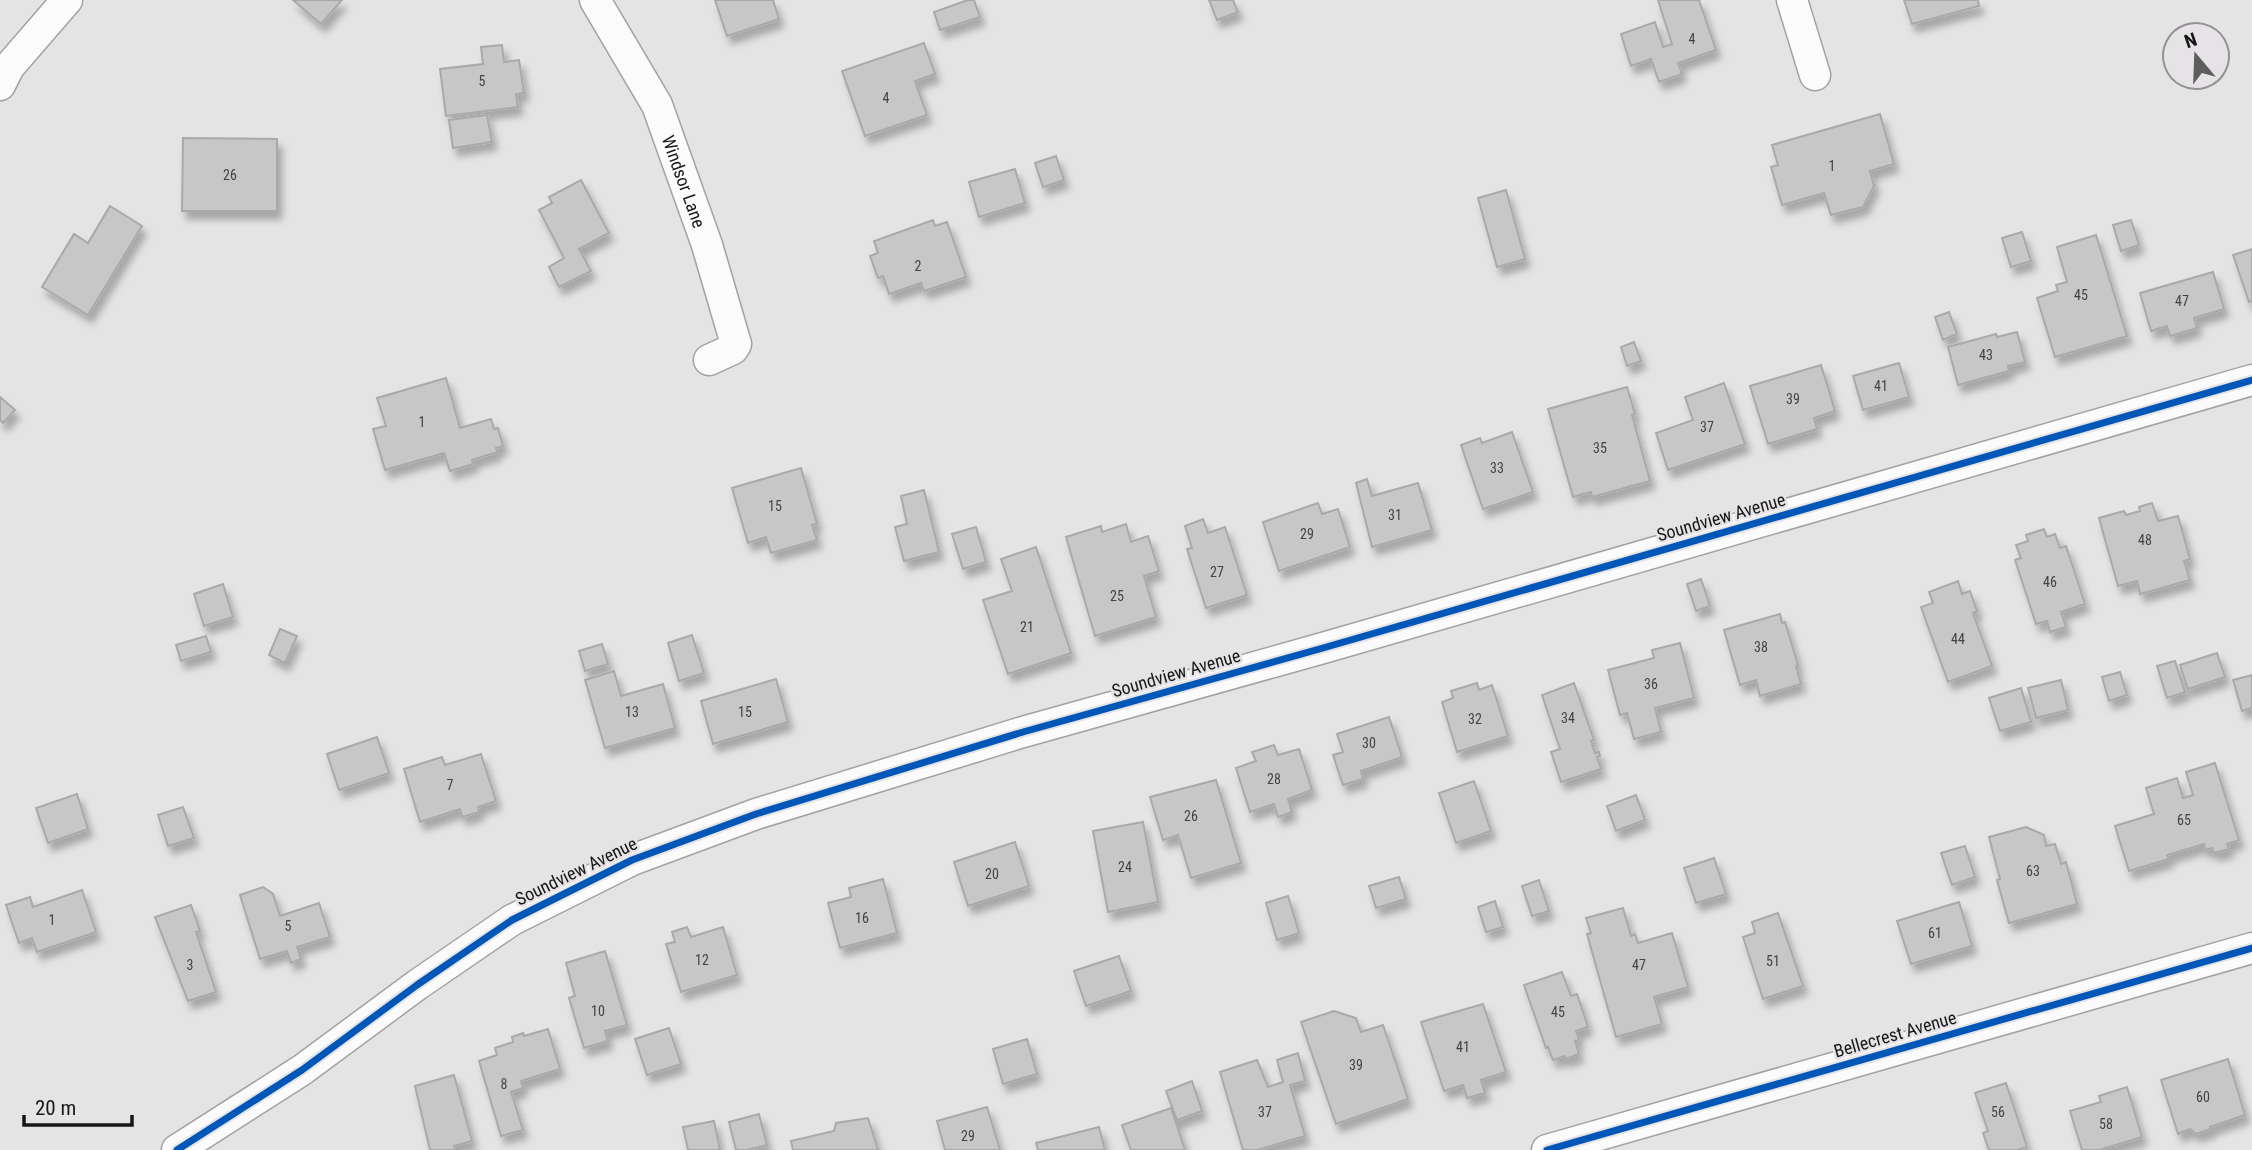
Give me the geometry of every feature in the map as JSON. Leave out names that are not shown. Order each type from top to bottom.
[{"type":"street","points":[[0,85],[9,67],[67,0]]},
{"type":"street","name":"Windsor Lane","points":[[594,0],[657,105],[708,245],[736,344],[733,349],[709,360]]},
{"type":"street","points":[[1792,0],[1815,75]]},
{"type":"street","name":"Soundview Avenue","points":[[177,1150],[302,1070],[416,985],[512,920],[632,859],[756,814],[1023,732],[2252,380]]},
{"type":"street","name":"Bellecrest Avenue","points":[[1547,1150],[2252,948]]},
{"type":"building","points":[[293,0],[342,0],[321,24]]},
{"type":"building","points":[[715,0],[773,0],[779,19],[727,36]]},
{"type":"building","points":[[974,0],[980,17],[940,30],[934,12]]},
{"type":"building","points":[[1209,0],[1233,0],[1238,12],[1217,20]]},
{"type":"building","points":[[1658,0],[1699,0],[1716,50],[1678,63],[1682,74],[1659,82],[1651,59],[1631,66],[1621,34],[1655,22],[1663,47],[1672,44]]},
{"type":"building","points":[[1904,0],[1978,0],[1979,6],[1912,24]]},
{"type":"building","points":[[924,43],[935,74],[915,81],[927,115],[865,136],[842,71]]},
{"type":"building","points":[[502,45],[504,62],[519,60],[524,93],[516,94],[518,107],[446,116],[440,69],[483,64],[481,47]]},
{"type":"building","points":[[1880,114],[1894,164],[1870,171],[1874,186],[1863,207],[1831,215],[1824,193],[1782,205],[1771,167],[1778,165],[1772,145]]},
{"type":"building","points":[[487,115],[492,142],[453,148],[449,120]]},
{"type":"building","points":[[183,138],[277,139],[277,211],[182,211]]},
{"type":"building","points":[[1056,156],[1064,180],[1043,187],[1035,163]]},
{"type":"building","points":[[1015,169],[1025,203],[979,217],[969,182]]},
{"type":"building","points":[[581,180],[609,233],[579,249],[591,271],[559,287],[549,267],[564,258],[539,210],[552,203],[549,197]]},
{"type":"building","points":[[1506,190],[1525,259],[1497,267],[1478,198]]},
{"type":"building","points":[[110,206],[142,226],[88,315],[42,287],[74,234],[88,243]]},
{"type":"building","points":[[933,220],[935,226],[947,222],[966,277],[924,291],[921,283],[889,294],[883,276],[878,278],[870,256],[878,253],[874,241]]},
{"type":"building","points":[[2131,220],[2139,245],[2121,251],[2113,225]]},
{"type":"building","points":[[2022,232],[2031,261],[2011,267],[2002,238]]},
{"type":"building","points":[[2096,235],[2127,336],[2055,357],[2037,298],[2058,291],[2056,285],[2067,282],[2057,247]]},
{"type":"building","points":[[2252,249],[2252,301],[2249,302],[2233,255]]},
{"type":"building","points":[[2213,272],[2224,309],[2194,318],[2197,328],[2170,336],[2167,326],[2151,331],[2140,293]]},
{"type":"building","points":[[1949,312],[1957,334],[1943,340],[1935,317]]},
{"type":"building","points":[[2017,332],[2025,362],[2008,366],[2009,371],[1958,385],[1948,347],[1996,334],[1997,337]]},
{"type":"building","points":[[1634,342],[1641,361],[1627,366],[1621,347]]},
{"type":"building","points":[[1899,363],[1909,397],[1863,410],[1853,376]]},
{"type":"building","points":[[1821,365],[1835,411],[1814,418],[1817,429],[1768,444],[1750,386]]},
{"type":"building","points":[[446,378],[460,428],[491,419],[494,429],[498,428],[503,446],[496,448],[497,452],[472,460],[473,464],[450,471],[444,453],[385,470],[373,429],[386,426],[377,398]]},
{"type":"building","points":[[1724,383],[1745,444],[1668,470],[1656,433],[1693,420],[1685,397]]},
{"type":"building","points":[[1627,387],[1650,481],[1592,497],[1591,492],[1573,497],[1548,409]]},
{"type":"building","points":[[0,397],[15,410],[3,423],[0,420]]},
{"type":"building","points":[[1512,432],[1533,492],[1483,509],[1461,445],[1480,438],[1482,443]]},
{"type":"building","points":[[801,468],[817,524],[812,525],[817,540],[771,553],[766,537],[748,543],[732,488]]},
{"type":"building","points":[[1367,479],[1372,496],[1418,483],[1432,530],[1372,547],[1356,483]]},
{"type":"building","points":[[924,490],[939,552],[904,561],[895,527],[907,524],[901,496]]},
{"type":"building","points":[[1318,503],[1322,514],[1338,509],[1350,547],[1279,571],[1263,522]]},
{"type":"building","points":[[2152,503],[2158,521],[2178,516],[2190,559],[2184,561],[2190,580],[2140,594],[2137,581],[2118,586],[2099,518],[2124,511],[2126,515],[2140,511],[2139,507]]},
{"type":"building","points":[[1203,519],[1208,533],[1225,527],[1247,595],[1206,608],[1187,549],[1192,548],[1185,526]]},
{"type":"building","points":[[1126,524],[1131,542],[1148,536],[1159,571],[1144,576],[1156,617],[1095,636],[1066,537],[1101,526],[1102,532]]},
{"type":"building","points":[[976,527],[986,562],[963,569],[952,534]]},
{"type":"building","points":[[2044,529],[2047,537],[2055,534],[2060,548],[2066,546],[2085,604],[2061,612],[2066,627],[2050,632],[2047,621],[2036,624],[2015,560],[2021,558],[2016,545],[2028,541],[2026,535]]},
{"type":"building","points":[[1036,547],[1071,653],[1008,674],[983,600],[1012,591],[1001,559]]},
{"type":"building","points":[[1701,579],[1710,606],[1696,611],[1687,584]]},
{"type":"building","points":[[1958,581],[1962,594],[1970,591],[1977,611],[1973,613],[1992,666],[1948,682],[1921,607],[1933,603],[1929,592]]},
{"type":"building","points":[[223,584],[233,617],[204,626],[194,594]]},
{"type":"building","points":[[1780,614],[1798,665],[1796,666],[1801,684],[1760,696],[1756,680],[1740,685],[1724,630]]},
{"type":"building","points":[[280,629],[297,636],[285,663],[269,655]]},
{"type":"building","points":[[692,635],[704,673],[679,681],[668,643]]},
{"type":"building","points":[[206,636],[211,652],[181,661],[176,645]]},
{"type":"building","points":[[1680,643],[1694,698],[1655,708],[1661,732],[1634,739],[1627,713],[1620,715],[1608,670],[1654,658],[1652,650]]},
{"type":"building","points":[[602,644],[608,664],[585,671],[579,651]]},
{"type":"building","points":[[2217,653],[2225,677],[2188,689],[2180,665]]},
{"type":"building","points":[[2175,661],[2185,692],[2167,698],[2157,666]]},
{"type":"building","points":[[614,671],[621,696],[663,684],[675,728],[605,748],[585,680]]},
{"type":"building","points":[[2120,672],[2127,695],[2109,701],[2102,677]]},
{"type":"building","points":[[2252,675],[2252,708],[2242,711],[2233,680]]},
{"type":"building","points":[[776,679],[788,722],[713,744],[701,701]]},
{"type":"building","points":[[2061,680],[2068,710],[2036,718],[2028,688]]},
{"type":"building","points":[[1477,683],[1479,690],[1492,685],[1508,736],[1457,752],[1442,702],[1453,698],[1451,691]]},
{"type":"building","points":[[1574,683],[1594,740],[1591,741],[1595,753],[1599,752],[1600,756],[1597,757],[1601,769],[1561,782],[1551,752],[1560,749],[1542,695]]},
{"type":"building","points":[[2021,688],[2031,722],[2000,731],[1989,698]]},
{"type":"building","points":[[1389,717],[1402,757],[1361,771],[1363,779],[1343,785],[1333,755],[1343,752],[1337,734]]},
{"type":"building","points":[[377,737],[389,773],[339,790],[327,754]]},
{"type":"building","points":[[1274,745],[1278,755],[1299,749],[1312,790],[1288,799],[1292,812],[1278,817],[1274,804],[1250,812],[1236,768],[1256,761],[1252,752]]},
{"type":"building","points":[[481,754],[496,801],[478,807],[479,812],[462,817],[460,809],[420,822],[404,769],[442,757],[445,765]]},
{"type":"building","points":[[2215,763],[2239,840],[2227,844],[2229,849],[2214,853],[2212,848],[2205,850],[2204,844],[2167,855],[2169,859],[2129,871],[2115,826],[2154,814],[2146,788],[2177,778],[2183,798],[2193,795],[2186,772]]},
{"type":"building","points":[[1216,780],[1241,863],[1191,878],[1178,835],[1163,840],[1150,797]]},
{"type":"building","points":[[1474,781],[1491,831],[1456,843],[1439,793]]},
{"type":"building","points":[[77,794],[88,829],[48,843],[36,808]]},
{"type":"building","points":[[1636,795],[1645,820],[1616,831],[1607,806]]},
{"type":"building","points":[[183,807],[194,838],[168,846],[158,815]]},
{"type":"building","points":[[1143,822],[1158,902],[1108,912],[1093,831]]},
{"type":"building","points":[[2026,827],[2044,835],[2046,846],[2055,844],[2061,864],[2066,862],[2077,904],[2009,923],[1989,837]]},
{"type":"building","points":[[1015,842],[1029,886],[968,906],[954,862]]},
{"type":"building","points":[[1965,846],[1975,877],[1952,885],[1941,853]]},
{"type":"building","points":[[1714,858],[1726,894],[1696,903],[1684,868]]},
{"type":"building","points":[[1399,877],[1406,899],[1376,908],[1369,886]]},
{"type":"building","points":[[883,879],[897,933],[840,948],[828,903],[851,897],[849,888]]},
{"type":"building","points":[[1539,880],[1549,911],[1532,916],[1522,886]]},
{"type":"building","points":[[263,887],[273,894],[280,916],[319,903],[330,937],[297,947],[301,959],[291,963],[287,951],[260,959],[240,895]]},
{"type":"building","points":[[82,890],[96,932],[37,952],[32,938],[19,943],[6,905],[30,897],[33,907]]},
{"type":"building","points":[[1288,896],[1299,933],[1277,940],[1266,903]]},
{"type":"building","points":[[1495,901],[1503,927],[1486,932],[1478,907]]},
{"type":"building","points":[[1959,902],[1972,946],[1911,964],[1897,921]]},
{"type":"building","points":[[191,905],[200,931],[196,932],[216,992],[188,1001],[155,917]]},
{"type":"building","points":[[1623,908],[1631,936],[1635,934],[1638,943],[1672,933],[1688,987],[1654,997],[1662,1024],[1616,1037],[1587,934],[1591,933],[1586,918]]},
{"type":"building","points":[[1778,913],[1803,986],[1763,999],[1743,937],[1755,933],[1752,922]]},
{"type":"building","points":[[687,927],[691,937],[723,927],[737,975],[681,992],[666,944],[675,942],[672,932]]},
{"type":"building","points":[[605,951],[627,1025],[605,1031],[608,1041],[584,1048],[569,998],[575,996],[566,963]]},
{"type":"building","points":[[1119,956],[1131,991],[1086,1006],[1074,971]]},
{"type":"building","points":[[1562,972],[1571,996],[1577,994],[1588,1027],[1576,1031],[1579,1040],[1575,1041],[1579,1054],[1553,1060],[1548,1047],[1546,1048],[1524,985]]},
{"type":"building","points":[[1483,1004],[1506,1072],[1481,1080],[1485,1093],[1467,1098],[1463,1085],[1444,1091],[1421,1022]]},
{"type":"building","points":[[1334,1011],[1356,1018],[1361,1032],[1383,1025],[1408,1099],[1336,1124],[1301,1022]]},
{"type":"building","points":[[669,1028],[681,1064],[647,1075],[635,1039]]},
{"type":"building","points":[[548,1029],[560,1069],[521,1081],[523,1088],[511,1092],[523,1130],[501,1136],[479,1061],[497,1055],[495,1048],[513,1042],[512,1037]]},
{"type":"building","points":[[1027,1039],[1037,1074],[1003,1084],[993,1049]]},
{"type":"building","points":[[1298,1053],[1305,1081],[1290,1085],[1305,1136],[1257,1150],[1243,1150],[1220,1072],[1257,1060],[1268,1087],[1283,1082],[1277,1060]]},
{"type":"building","points":[[2228,1059],[2245,1115],[2196,1134],[2190,1129],[2178,1134],[2161,1080]]},
{"type":"building","points":[[454,1075],[472,1141],[454,1146],[455,1150],[430,1150],[415,1086]]},
{"type":"building","points":[[1192,1081],[1202,1111],[1177,1120],[1166,1091]]},
{"type":"building","points":[[2006,1083],[2027,1147],[2017,1150],[1989,1150],[1983,1133],[1988,1131],[1975,1093]]},
{"type":"building","points":[[2127,1087],[2142,1137],[2099,1150],[2082,1150],[2070,1111],[2101,1102],[2099,1096]]},
{"type":"building","points":[[987,1107],[1000,1150],[945,1150],[937,1121]]},
{"type":"building","points":[[1171,1108],[1185,1150],[1131,1150],[1122,1125]]},
{"type":"building","points":[[759,1114],[767,1145],[736,1150],[729,1122]]},
{"type":"building","points":[[868,1118],[878,1150],[793,1150],[791,1141],[834,1131],[836,1123]]},
{"type":"building","points":[[714,1121],[720,1150],[688,1150],[683,1127]]},
{"type":"building","points":[[1099,1127],[1105,1150],[1038,1150],[1036,1143]]},
{"type":"cycle path","points":[[177,1150],[302,1070],[417,985],[512,920],[632,860],[756,814],[1023,732],[2252,380]]},
{"type":"cycle path","points":[[1547,1150],[2252,948]]}]
